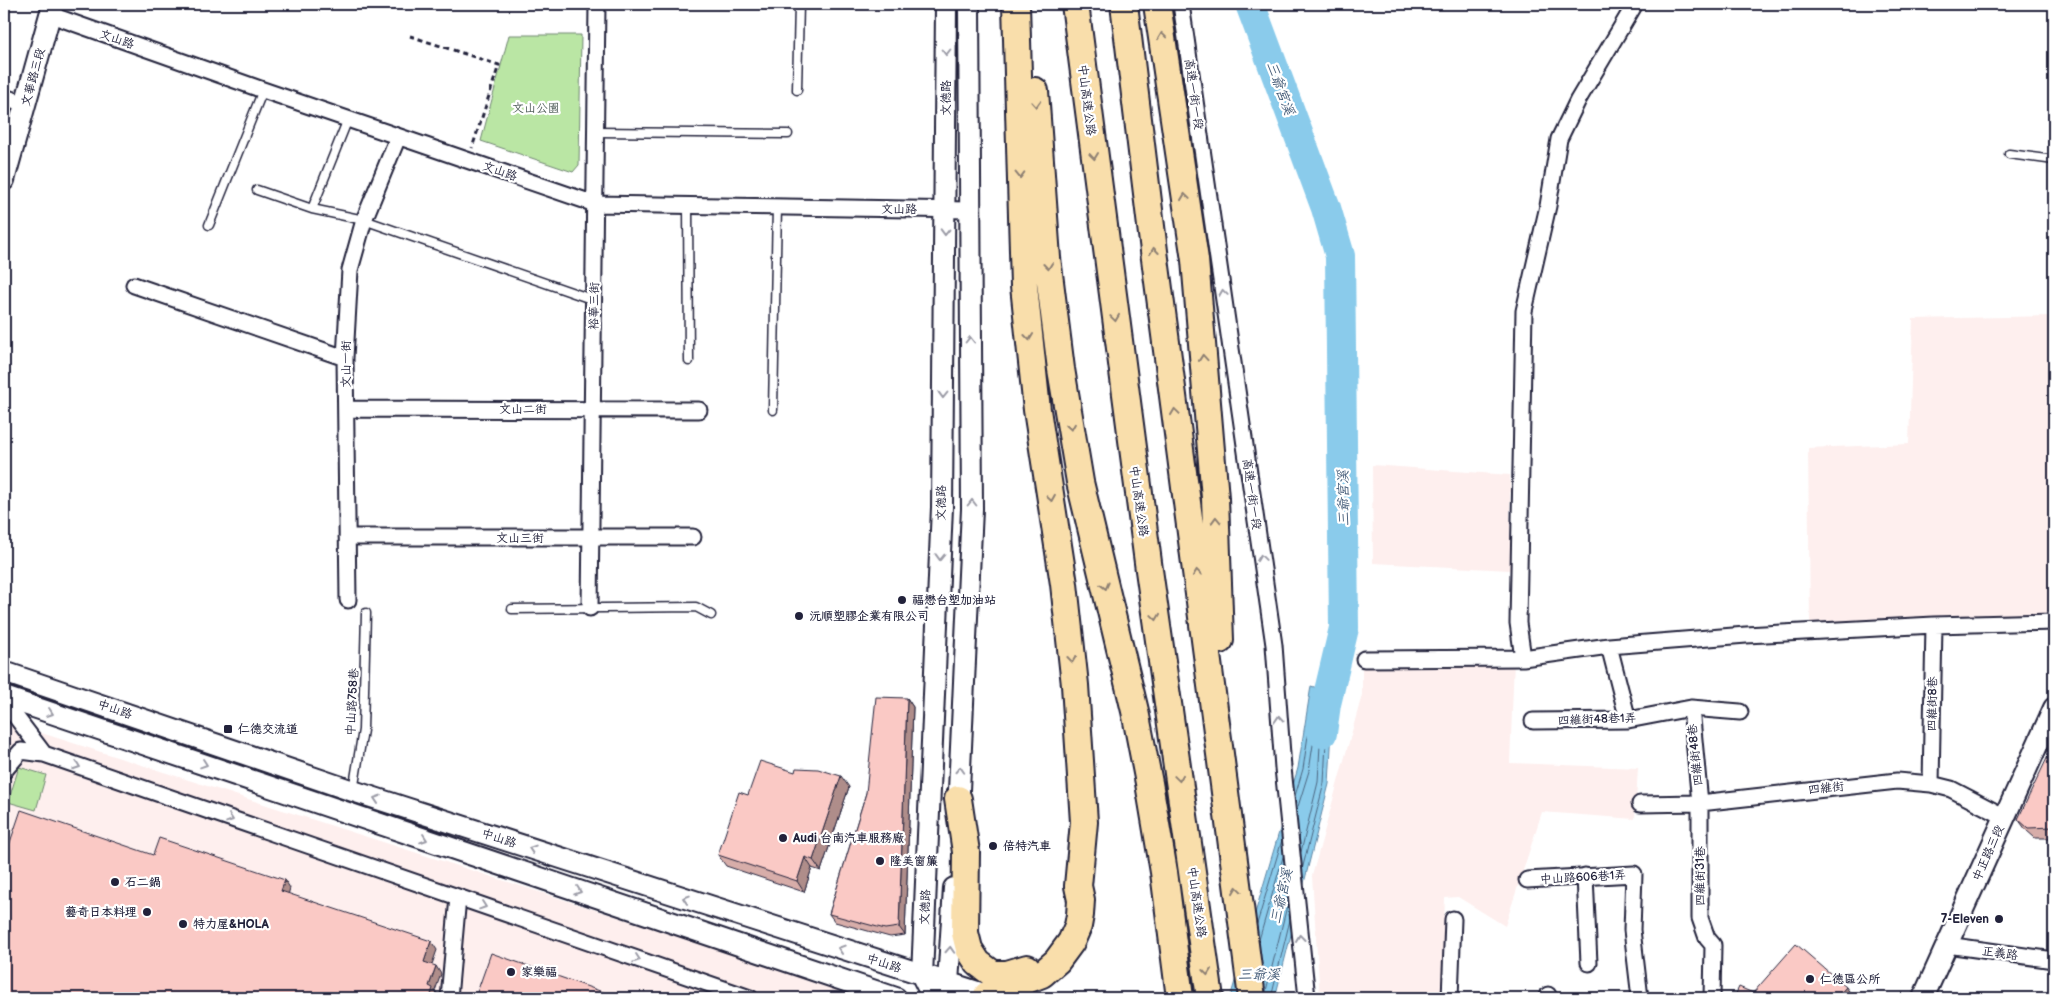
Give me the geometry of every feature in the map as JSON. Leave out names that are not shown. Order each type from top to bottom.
[{"type":"highway","points":[[992,997],[1042,974],[1057,961],[1068,947],[1078,926],[1081,900],[1078,886],[1084,822],[1075,684],[1064,584],[1037,410],[1024,286],[1016,4]]},
{"type":"highway","points":[[1024,4],[1034,74],[1047,258],[1061,368],[1080,482],[1135,711],[1148,775],[1164,872],[1180,998]]},
{"type":"highway","name":"中山高速公路","points":[[1075,4],[1146,551],[1210,998]]},
{"type":"highway","points":[[1124,4],[1226,814],[1252,998]]},
{"type":"highway","points":[[1157,4],[1195,260],[1216,498],[1226,814]]},
{"type":"highway","points":[[958,799],[966,852],[967,943],[972,956],[987,971],[1000,974],[1022,970],[1049,952],[1064,932],[1069,921],[1072,899],[1078,886]]},
{"type":"main road","name":"文德路","points":[[933,998],[922,976],[942,507],[946,4]]},
{"type":"main road","name":"文德路","points":[[947,991],[972,509],[969,4]]},
{"type":"main road","name":"文華路三段","points":[[4,180],[52,10]]},
{"type":"main road","name":"中山路","points":[[4,672],[353,791],[922,976],[947,991],[992,997]]},
{"type":"main road","name":"中山路","points":[[4,697],[896,998]]},
{"type":"main road","name":"中正路三段","points":[[1923,998],[2054,710]]},
{"type":"street","name":"裕華三街","points":[[590,608],[598,4]]},
{"type":"street","name":"高速一街一段","points":[[1181,4],[1274,645],[1283,768],[1306,994]]},
{"type":"street","points":[[1523,658],[1518,623],[1524,311],[1548,206],[1559,139],[1578,100],[1635,4]]},
{"type":"street","name":"文山路","points":[[52,10],[263,90],[595,204],[970,210]]},
{"type":"street","points":[[4,97],[26,104]]},
{"type":"street","name":"文山一街","points":[[348,600],[345,358],[350,270],[364,220],[398,137]]},
{"type":"street","points":[[134,285],[345,358]]},
{"type":"street","name":"文山二街","points":[[347,409],[699,410]]},
{"type":"street","name":"文山三街","points":[[347,537],[692,537]]},
{"type":"street","points":[[1364,659],[1523,658],[1609,646],[1746,635],[1934,625],[2054,622]]},
{"type":"street","name":"四維街8巷","points":[[1931,784],[1934,625]]},
{"type":"street","points":[[1609,646],[1628,720]]},
{"type":"street","points":[[4,701],[44,754]]},
{"type":"street","name":"四維街48巷1弄","points":[[1532,721],[1628,720],[1691,708],[1740,712]]},
{"type":"street","name":"四維街48巷","points":[[1691,708],[1700,803]]},
{"type":"street","points":[[4,771],[21,751],[44,754],[750,998]]},
{"type":"street","name":"四維街","points":[[1640,804],[1700,803],[1897,780],[1931,784],[1951,789],[2005,817]]},
{"type":"street","name":"四維街31巷","points":[[1700,803],[1700,918],[1707,938],[1713,945],[1712,998]]},
{"type":"street","name":"中山路606巷1弄","points":[[1527,880],[1634,874],[1632,930],[1640,998]]},
{"type":"street","points":[[1585,876],[1589,963]]},
{"type":"street","points":[[449,998],[458,897]]},
{"type":"street","points":[[1450,998],[1453,919]]},
{"type":"street","name":"正義路","points":[[1947,945],[2054,960]]},
{"type":"lane","points":[[797,90],[798,4]]},
{"type":"lane","points":[[209,225],[263,90]]},
{"type":"lane","points":[[312,209],[348,119]]},
{"type":"lane","points":[[596,132],[788,134]]},
{"type":"lane","points":[[2009,154],[2054,160]]},
{"type":"lane","points":[[257,190],[312,209],[364,220],[594,300]]},
{"type":"lane","points":[[688,205],[690,361]]},
{"type":"lane","points":[[773,410],[777,206]]},
{"type":"lane","points":[[512,609],[696,608],[711,615]]},
{"type":"lane","name":"中山路758巷","points":[[353,791],[363,730],[366,613]]},
{"type":"path","points":[[410,36],[499,65],[468,160]]},
{"type":"shaded area","points":[[2054,316],[2054,614],[1878,623],[1810,622],[1808,448],[1909,444],[1913,319]]},
{"type":"shaded area","points":[[1372,465],[1510,475],[1510,570],[1373,563]]},
{"type":"shaded area","points":[[1362,661],[1514,661],[1510,763],[1638,768],[1635,819],[1542,812],[1505,926],[1458,897],[1445,898],[1441,998],[1320,998],[1312,876],[1362,695]]},
{"type":"shaded area","points":[[4,721],[871,998],[4,998]]},
{"type":"green space","name":"文山公園","points":[[509,35],[581,35],[579,165],[573,172],[481,141]]},
{"type":"green space","points":[[19,767],[46,775],[36,810],[8,802]]},
{"type":"water","name":"三爺溪","points":[[1311,686],[1334,693],[1329,784],[1275,998],[1230,998],[1298,768]]},
{"type":"building","name":"隆美窗簾","points":[[876,697],[907,698],[899,927],[885,929],[829,914],[866,793]]},
{"type":"building","points":[[2050,752],[2054,753],[2054,827],[2028,828],[2018,819]]},
{"type":"building","name":"Audi 台南汽車服務廠","points":[[760,761],[795,772],[796,768],[818,769],[841,776],[813,860],[805,857],[797,881],[718,855],[739,792],[748,795]]},
{"type":"building","name":"特力屋&HOLA","points":[[21,810],[153,855],[159,838],[285,880],[281,891],[431,941],[424,962],[436,966],[429,986],[433,988],[430,998],[4,998],[4,860]]},
{"type":"building","points":[[1796,944],[1846,987],[1836,998],[1734,998],[1739,987],[1753,993]]},
{"type":"building","name":"家樂福","points":[[491,953],[620,998],[475,998]]},
{"type":"waterway","name":"三爺宮溪","points":[[1250,4],[1326,208],[1340,256],[1344,628],[1326,704],[1322,733]]},
{"type":"place","name":"福懋台塑加油站","points":[[902,600]]},
{"type":"place","name":"沅順塑膠企業有限公司","points":[[799,616]]},
{"type":"place","name":"仁德交流道","points":[[228,729]]},
{"type":"place","name":"Audi 台南汽車服務廠","points":[[783,838]]},
{"type":"place","name":"倍特汽車","points":[[993,846]]},
{"type":"place","name":"隆美窗簾","points":[[880,861]]},
{"type":"place","name":"石二鍋","points":[[115,882]]},
{"type":"place","name":"藝奇日本料理","points":[[147,912]]},
{"type":"place","name":"7-Eleven","points":[[1999,919]]},
{"type":"place","name":"特力屋&HOLA","points":[[183,924]]},
{"type":"place","name":"家樂福","points":[[511,972]]},
{"type":"place","name":"仁德區公所","points":[[1810,979]]}]
